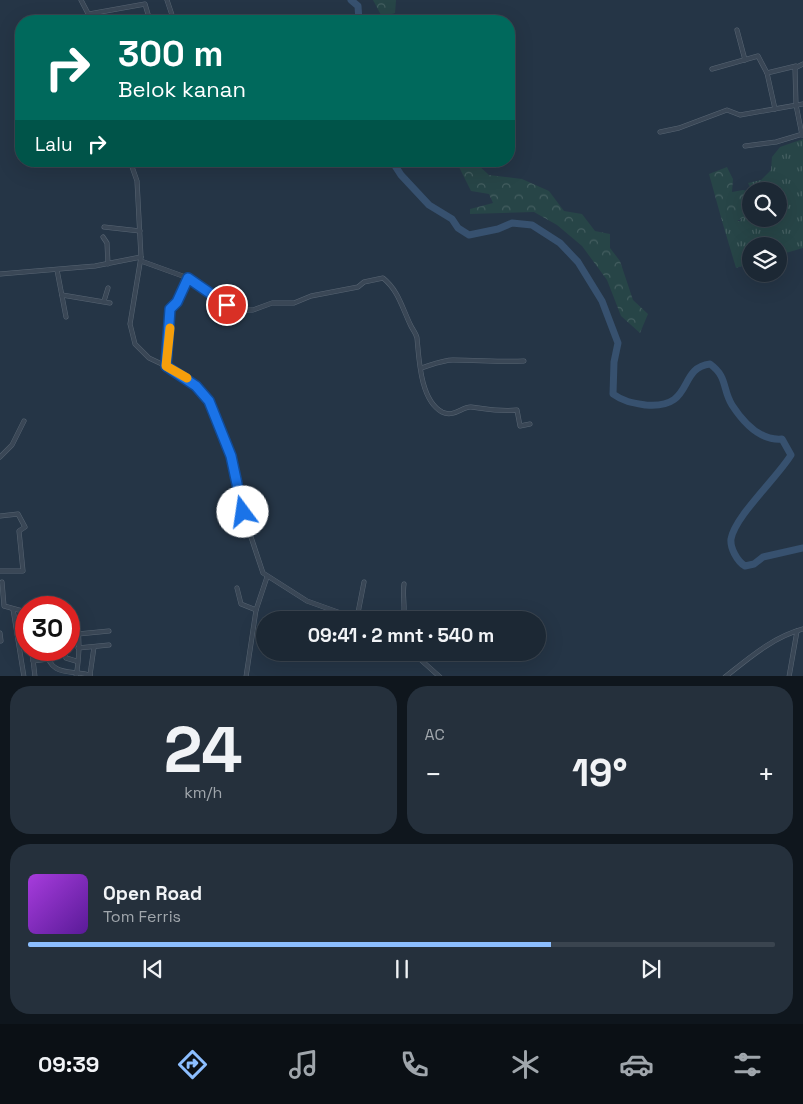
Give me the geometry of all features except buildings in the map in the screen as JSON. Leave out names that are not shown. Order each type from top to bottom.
[{"type":"street","points":[[81,0],[89,14],[145,4],[148,15]]},
{"type":"street","points":[[167,0],[172,15]]},
{"type":"street","points":[[737,30],[745,60]]},
{"type":"street","points":[[712,69],[759,56],[766,73],[775,109]]},
{"type":"street","points":[[766,73],[803,64]]},
{"type":"street","points":[[745,146],[776,142],[803,134],[796,105],[796,66]]},
{"type":"street","points":[[660,132],[679,128],[727,110],[740,115],[803,104]]},
{"type":"street","points":[[132,167],[137,181],[141,259],[130,330],[140,351],[196,386],[209,401],[231,456],[239,495],[256,553],[267,577],[307,601],[333,611]]},
{"type":"street","points":[[104,227],[140,231]]},
{"type":"street","points":[[103,237],[107,243],[108,264]]},
{"type":"street","points":[[0,274],[57,270],[141,259],[188,278],[227,305],[242,310],[253,310],[272,303],[294,303],[358,287],[364,282],[382,278],[395,290],[417,336],[416,347],[423,382],[429,397],[443,413],[455,413],[470,407],[502,412],[517,410],[520,426],[530,424]]},
{"type":"street","points":[[57,270],[66,317]]},
{"type":"street","points":[[166,366],[170,309],[177,302],[188,278]]},
{"type":"street","points":[[104,301],[108,288]]},
{"type":"street","points":[[62,295],[110,303]]},
{"type":"street","points":[[421,368],[452,360],[482,360],[492,363],[524,361]]},
{"type":"street","points":[[0,457],[12,445],[24,421]]},
{"type":"street","points":[[0,516],[18,514],[26,527],[19,530],[23,571],[0,571]]},
{"type":"street","points":[[246,676],[256,610],[267,577]]},
{"type":"street","points":[[2,582],[2,606],[13,610],[24,676]]},
{"type":"street","points":[[360,611],[364,582]]},
{"type":"street","points":[[404,584],[402,597],[405,611]]},
{"type":"street","points":[[237,588],[241,604],[256,610]]},
{"type":"street","points":[[725,676],[766,646],[803,629]]},
{"type":"street","points":[[80,634],[109,631]]},
{"type":"street","points":[[788,676],[797,631]]},
{"type":"street","points":[[0,633],[1,640]]},
{"type":"street","points":[[80,648],[109,645]]},
{"type":"street","points":[[49,661],[54,668],[76,675],[89,676],[94,647]]},
{"type":"street","points":[[33,661],[35,676]]},
{"type":"street","points":[[76,661],[76,675]]},
{"type":"street","points":[[422,661],[440,676]]},
{"type":"green space","points":[[373,0],[396,0],[395,13],[381,15]]},
{"type":"green space","points":[[803,139],[803,248],[787,253],[787,237],[742,237],[742,266],[736,268],[722,221],[740,221],[742,218],[742,227],[787,227],[787,182],[752,182],[761,180],[771,170],[772,157],[780,147]]},
{"type":"green space","points":[[459,167],[480,167],[489,175],[522,179],[549,191],[564,211],[582,214],[595,231],[610,234],[610,248],[620,261],[633,300],[648,314],[640,333],[621,316],[607,280],[582,246],[557,225],[534,212],[470,214],[470,209],[493,203],[489,194],[471,191]]},
{"type":"green space","points":[[727,167],[733,179],[732,192],[742,190],[742,218],[735,222],[722,221],[709,174]]},
{"type":"waterway","points":[[351,0],[358,6],[359,15]]},
{"type":"waterway","points":[[396,167],[429,205],[452,219],[458,228],[469,235],[498,229],[512,223],[532,225],[560,243],[578,262],[602,301],[618,343],[614,362],[613,394],[617,397],[637,404],[661,405],[672,401],[679,395],[693,373],[700,367],[710,364],[716,369],[722,378],[732,405],[741,418],[759,434],[774,439],[782,439],[791,455],[740,519],[731,539],[735,554],[745,566],[754,564],[763,557],[803,548]]},
{"type":"slow traffic","points":[[170,328],[166,366],[187,378]]},
{"type":"route","points":[[227,305],[204,287],[188,278],[177,302],[170,309],[166,366],[183,374],[201,390],[209,401],[212,413],[231,456],[243,512]]}]
